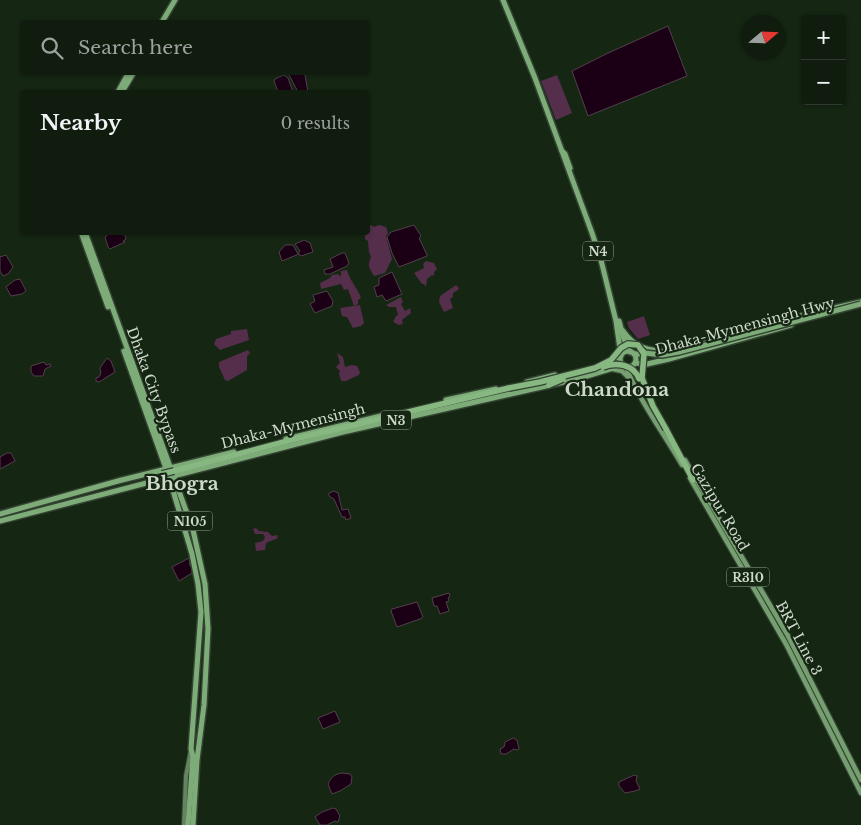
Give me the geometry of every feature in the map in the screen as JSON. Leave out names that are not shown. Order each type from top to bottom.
[{"type":"highway","points":[[160,20],[173,0]]},
{"type":"highway","points":[[163,20],[173,0]]},
{"type":"highway","name":"N4","points":[[503,0],[598,241],[624,339],[632,353]]},
{"type":"highway","points":[[119,90],[127,75]]},
{"type":"highway","points":[[123,90],[132,75]]},
{"type":"highway","name":"N4","points":[[562,150],[562,155],[601,260],[616,321],[621,356]]},
{"type":"highway","name":"Dhaka City Bypass","points":[[84,235],[169,472],[193,530],[207,597],[208,629],[204,705],[194,825]]},
{"type":"highway","points":[[169,472],[299,438],[595,368],[611,360],[628,344],[635,344],[645,353],[656,355],[679,352],[861,304]]},
{"type":"highway","name":"Dhaka-Mymensingh Hwy","points":[[632,353],[649,354],[672,350],[812,313],[861,304]]},
{"type":"highway","name":"Dhaka-Mymensingh Hwy","points":[[635,363],[647,364],[861,304]]},
{"type":"highway","name":"N3","points":[[621,328],[632,341],[644,348],[672,350]]},
{"type":"highway","name":"BRT Line 3","points":[[642,350],[644,358],[641,370],[642,378],[665,430]]},
{"type":"highway","name":"Dhaka-Mymensingh","points":[[169,472],[301,434],[591,367],[621,356],[624,353],[632,353]]},
{"type":"highway","points":[[632,353],[636,359],[635,363]]},
{"type":"highway","points":[[621,356],[621,361],[625,366]]},
{"type":"highway","name":"Dhaka-Mymensingh","points":[[0,514],[169,472],[578,379],[607,370],[625,366],[631,367],[635,363]]},
{"type":"highway","name":"BRT Line 3","points":[[549,385],[613,364],[632,369],[638,375],[651,407],[694,479]]},
{"type":"highway","points":[[496,389],[506,389]]},
{"type":"highway","name":"N3","points":[[0,521],[169,472]]},
{"type":"highway","name":"Dhaka City Bypass","points":[[169,472],[192,554],[200,605],[188,825]]},
{"type":"main road","points":[[635,363],[645,380]]},
{"type":"main road","name":"Gazipur Road","points":[[647,364],[644,370],[645,380],[655,408],[694,479],[787,634],[861,780]]},
{"type":"main road","name":"Gazipur Road","points":[[625,366],[786,644],[861,792]]},
{"type":"main road","points":[[607,370],[618,370],[625,373],[631,379]]},
{"type":"main road","name":"BRT Line 3","points":[[694,479],[776,620],[861,786]]},
{"type":"main road","points":[[184,825],[186,776],[191,749]]},
{"type":"shaded area","points":[[668,26],[687,76],[588,116],[572,71]]},
{"type":"shaded area","points":[[284,75],[288,78],[292,90],[277,90],[275,79]]},
{"type":"shaded area","points":[[289,75],[305,75],[308,90],[297,90]]},
{"type":"shaded area","points":[[557,75],[572,113],[556,120],[541,81]]},
{"type":"shaded area","points":[[414,225],[421,236],[419,238],[427,256],[399,267],[387,237],[391,232]]},
{"type":"shaded area","points":[[370,226],[386,227],[388,233],[386,236],[392,259],[385,273],[374,276],[369,266],[371,257],[368,241],[365,239],[365,235],[370,235]]},
{"type":"shaded area","points":[[108,235],[125,235],[126,239],[123,241],[125,242],[110,249],[105,237]]},
{"type":"shaded area","points":[[304,240],[310,243],[313,252],[301,256],[299,254],[282,261],[279,252],[285,245],[293,245],[298,254],[300,251],[295,244]]},
{"type":"shaded area","points":[[345,253],[349,263],[347,266],[330,274],[325,274],[324,270],[333,267],[330,259]]},
{"type":"shaded area","points":[[6,255],[13,267],[8,274],[3,276],[0,271],[0,257]]},
{"type":"shaded area","points":[[426,261],[434,263],[437,269],[434,272],[434,276],[432,275],[427,279],[426,287],[414,273],[424,268],[423,264]]},
{"type":"shaded area","points":[[347,270],[361,298],[358,300],[358,304],[354,306],[348,289],[344,290],[341,284],[321,289],[320,283],[332,275],[338,274],[341,276],[341,271]]},
{"type":"shaded area","points":[[392,272],[402,294],[386,301],[382,295],[377,297],[374,287],[379,285],[379,278]]},
{"type":"shaded area","points":[[20,279],[26,291],[22,294],[11,296],[6,287],[15,280]]},
{"type":"shaded area","points":[[456,285],[459,288],[450,299],[453,308],[444,312],[439,302],[440,296]]},
{"type":"shaded area","points":[[327,291],[333,301],[332,306],[315,313],[310,304],[315,301],[313,295]]},
{"type":"shaded area","points":[[401,297],[403,302],[401,304],[405,311],[410,308],[411,313],[402,320],[403,324],[399,325],[393,322],[398,315],[396,307],[386,305]]},
{"type":"shaded area","points":[[360,305],[364,323],[353,328],[347,317],[342,316],[340,308]]},
{"type":"shaded area","points":[[644,316],[650,335],[638,339],[629,328],[627,322]]},
{"type":"shaded area","points":[[247,329],[249,340],[220,350],[214,344],[216,339],[231,334],[231,331]]},
{"type":"shaded area","points":[[248,350],[250,353],[247,356],[247,370],[228,381],[225,380],[219,367],[219,362]]},
{"type":"shaded area","points":[[337,353],[343,357],[345,367],[357,366],[360,372],[359,375],[346,381],[341,381],[340,371],[336,367],[340,363]]},
{"type":"shaded area","points":[[107,358],[111,361],[115,372],[99,382],[96,381],[96,378],[101,373],[100,368]]},
{"type":"shaded area","points":[[44,362],[46,365],[50,364],[51,366],[45,369],[43,376],[34,376],[31,372],[31,366]]},
{"type":"shaded area","points":[[11,453],[15,461],[0,469],[0,457]]},
{"type":"shaded area","points":[[334,491],[338,493],[342,510],[348,509],[351,518],[346,520],[345,517],[342,517],[334,499],[329,496],[329,493]]},
{"type":"shaded area","points":[[256,528],[259,531],[268,532],[272,536],[277,535],[278,538],[266,543],[265,550],[256,551],[255,543],[263,541],[265,537],[263,534],[255,534],[253,529]]},
{"type":"shaded area","points":[[189,558],[192,573],[179,581],[172,567]]},
{"type":"shaded area","points":[[449,593],[449,601],[446,602],[449,611],[440,614],[437,606],[434,606],[432,598]]},
{"type":"shaded area","points":[[417,602],[423,617],[397,627],[392,609]]},
{"type":"shaded area","points":[[335,711],[340,722],[323,729],[318,718]]},
{"type":"shaded area","points":[[513,738],[517,740],[519,749],[501,754],[500,749],[504,747],[505,742]]},
{"type":"shaded area","points":[[342,773],[350,774],[352,777],[351,784],[332,794],[328,784],[330,779]]},
{"type":"shaded area","points":[[634,775],[637,776],[636,781],[640,789],[625,793],[619,786],[619,782]]},
{"type":"shaded area","points":[[333,808],[336,809],[340,816],[338,822],[320,825],[315,817]]},
{"type":"district","name":"Chandona","points":[[617,389]]},
{"type":"district","name":"Bhogra","points":[[182,483]]}]
